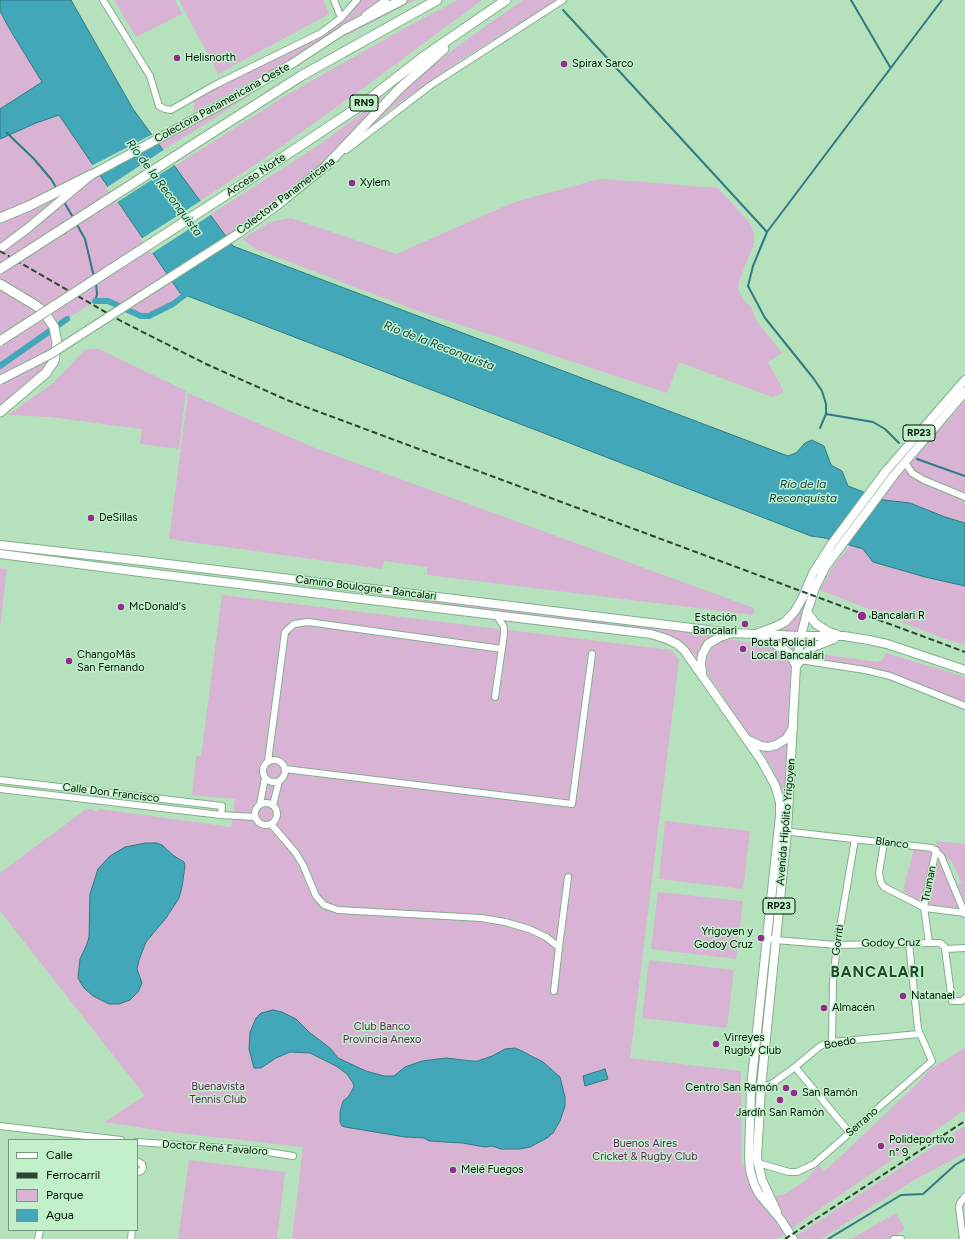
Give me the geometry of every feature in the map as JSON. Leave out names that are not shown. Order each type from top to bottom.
[{"type":"highway","points":[[345,29],[402,0]]},
{"type":"highway","points":[[0,269],[301,76],[437,0]]},
{"type":"highway","name":"Acceso Norte","points":[[0,341],[232,191],[360,106],[423,57],[506,0]]},
{"type":"highway","points":[[327,165],[400,88],[437,55],[492,10],[510,0]]},
{"type":"highway","points":[[0,218],[29,206],[91,175]]},
{"type":"highway","points":[[0,284],[39,307],[52,322],[57,336],[54,361],[49,369],[38,381],[0,412]]},
{"type":"main road","name":"Colectora Panamericana Oeste","points":[[0,249],[28,228],[91,175],[273,76],[345,29]]},
{"type":"main road","name":"Colectora Panamericana","points":[[0,380],[50,354],[82,335],[239,233],[279,204],[327,165]]},
{"type":"main road","name":"RP23","points":[[748,740],[703,676],[701,663],[702,655],[708,644],[720,637],[732,633],[756,634],[785,622],[795,611],[803,597],[813,573],[831,545],[874,486],[965,380]]},
{"type":"main road","name":"RP23","points":[[905,462],[965,392]]},
{"type":"main road","name":"Avenida Hipólito Yrigoyen","points":[[780,1220],[762,1180],[758,1163],[761,1087],[801,636],[817,582],[826,566],[905,462]]},
{"type":"main road","name":"Camino Boulogne - Bancalari","points":[[0,546],[181,566],[732,633]]},
{"type":"main road","name":"Camino Boulogne - Bancalari","points":[[0,554],[651,634],[677,644],[684,650],[703,676]]},
{"type":"main road","points":[[807,612],[812,620],[829,632],[887,644],[965,670]]},
{"type":"main road","points":[[756,634],[844,636]]},
{"type":"main road","points":[[756,634],[785,650],[798,663],[806,652],[818,644],[844,636]]},
{"type":"main road","points":[[748,740],[761,746],[768,747],[776,745],[786,739],[794,725]]},
{"type":"main road","name":"Avenida Hipólito Yrigoyen","points":[[748,740],[778,792],[783,831],[766,938],[751,1087],[750,1170],[759,1194],[793,1239]]},
{"type":"street","points":[[102,0],[150,76],[158,103],[162,108],[168,110],[174,109],[207,89],[321,33],[341,18],[358,0]]},
{"type":"street","points":[[334,0],[341,18]]},
{"type":"street","name":"Colectora Panamericana Oeste","points":[[345,29],[386,0]]},
{"type":"street","name":"Colectora Panamericana","points":[[327,165],[414,97],[563,0]]},
{"type":"street","points":[[905,462],[912,473],[924,480],[965,497]]},
{"type":"street","points":[[495,697],[504,634],[504,627],[497,616]]},
{"type":"street","points":[[268,761],[275,759],[278,760],[284,765],[285,769],[284,776],[279,781],[274,806],[277,816],[271,824],[263,825],[255,818],[255,810],[260,804],[265,778],[262,770],[268,761],[285,632],[294,624],[308,622],[502,649]]},
{"type":"street","points":[[285,769],[572,804],[592,654]]},
{"type":"street","points":[[798,663],[866,670],[890,676],[965,706]]},
{"type":"street","points":[[265,778],[271,782],[279,781]]},
{"type":"street","name":"Calle Don Francisco","points":[[0,780],[222,806],[222,815]]},
{"type":"street","name":"Calle Don Francisco","points":[[0,789],[255,818]]},
{"type":"street","points":[[260,804],[267,803],[274,806]]},
{"type":"street","points":[[271,824],[295,852],[303,865],[316,896],[324,905],[330,908],[491,920],[529,929],[546,937],[559,947]]},
{"type":"street","name":"Blanco","points":[[783,831],[884,842],[932,848],[936,850]]},
{"type":"street","name":"Gorriti","points":[[832,1042],[833,982],[837,945],[855,839]]},
{"type":"street","points":[[884,842],[879,873],[881,884],[925,908],[964,910],[941,856],[936,850]]},
{"type":"street","name":"Truman","points":[[929,942],[925,908],[936,850]]},
{"type":"street","points":[[554,991],[568,877]]},
{"type":"street","name":"Godoy Cruz","points":[[766,938],[837,945],[929,942],[940,943],[945,949],[965,948]]},
{"type":"street","points":[[909,943],[919,1034]]},
{"type":"street","points":[[945,949],[952,1002],[964,1000]]},
{"type":"street","name":"Boedo","points":[[751,1087],[761,1087],[773,1083],[795,1067],[819,1046],[832,1042],[919,1034]]},
{"type":"street","name":"Serrano","points":[[758,1163],[789,1172],[797,1172],[814,1164],[932,1060],[919,1034]]},
{"type":"street","points":[[795,1067],[850,1133]]},
{"type":"street","points":[[0,1126],[112,1139]]},
{"type":"street","name":"Doctor René Favaloro","points":[[138,1142],[255,1150],[294,1156]]},
{"type":"street","points":[[138,1161],[143,1168],[138,1172]]},
{"type":"street","points":[[962,1239],[959,1207],[960,1203],[965,1197]]},
{"type":"green space","points":[[114,0],[175,0],[182,14],[136,37]]},
{"type":"green space","points":[[179,0],[323,0],[329,14],[218,74]]},
{"type":"green space","points":[[360,0],[380,0],[332,34],[277,68],[194,112],[194,100],[327,32],[342,20]]},
{"type":"green space","points":[[409,0],[415,0],[348,35],[344,34]]},
{"type":"green space","points":[[458,0],[482,0],[366,86],[265,158],[200,201],[175,166],[290,93]]},
{"type":"green space","points":[[523,0],[557,0],[462,59],[392,108],[354,139],[397,94],[459,45]]},
{"type":"green space","points":[[0,11],[42,82],[0,109]]},
{"type":"green space","points":[[265,85],[163,150],[156,141]]},
{"type":"green space","points":[[397,87],[321,165],[261,214],[226,236],[210,215],[320,144]]},
{"type":"green space","points":[[59,115],[180,293],[173,304],[149,316],[141,316],[108,301],[95,301],[67,319],[52,322],[0,284],[0,139],[36,123]]},
{"type":"green space","points":[[604,179],[718,188],[748,221],[754,232],[754,244],[739,281],[738,289],[744,300],[751,307],[756,320],[782,353],[768,362],[783,390],[783,393],[772,397],[679,362],[667,393],[410,308],[256,249],[242,239],[270,222],[291,218],[396,254],[512,203],[595,180]]},
{"type":"green space","points":[[0,290],[31,308],[42,317],[47,323],[54,344],[50,362],[40,376],[0,407]]},
{"type":"green space","points":[[86,349],[99,349],[186,391],[179,449],[140,444],[142,429],[49,417],[8,415],[52,384]]},
{"type":"green space","points":[[188,393],[315,448],[754,608],[754,615],[427,575],[427,567],[384,561],[382,569],[169,539]]},
{"type":"green space","points":[[965,401],[965,523],[882,499],[911,461]]},
{"type":"green space","points":[[851,545],[863,549],[873,562],[925,577],[965,586],[965,645],[940,637],[820,590],[834,565]]},
{"type":"green space","points":[[0,548],[70,556],[69,559],[50,556],[39,558],[0,550]]},
{"type":"green space","points":[[0,568],[7,569],[0,628]]},
{"type":"green space","points":[[222,595],[672,650],[679,660],[630,1058],[741,1071],[742,1187],[742,1163],[747,1170],[755,1195],[779,1224],[785,1234],[777,1239],[292,1239],[303,1147],[170,1132],[104,1122],[145,1096],[0,911],[0,873],[85,810],[91,809],[97,812],[99,809],[231,827],[235,799],[192,795],[196,756],[201,756]],"holes":[[[261,1013],[296,1019],[309,1032],[330,1048],[338,1058],[366,1071],[384,1076],[394,1076],[405,1067],[422,1061],[446,1058],[478,1061],[497,1053],[515,1048],[532,1055],[560,1077],[565,1097],[565,1106],[560,1121],[557,1128],[508,1149],[462,1143],[429,1141],[424,1138],[405,1137],[345,1127],[340,1122],[340,1112],[343,1101],[348,1097],[354,1087],[347,1074],[330,1062],[311,1053],[290,1052],[276,1058],[261,1068],[250,1053],[249,1049],[252,1025]]]},
{"type":"green space","points":[[417,598],[715,634],[705,642],[697,657],[683,644],[664,634],[634,628],[453,607],[418,601]]},
{"type":"green space","points":[[806,599],[797,632],[775,631]]},
{"type":"green space","points":[[773,638],[796,639],[795,650],[793,650]]},
{"type":"green space","points":[[726,639],[769,645],[780,649],[788,657],[791,667],[787,729],[784,736],[777,740],[766,743],[759,742],[749,735],[708,674],[706,667],[707,654],[714,645]]},
{"type":"green space","points":[[813,653],[877,662],[882,660],[886,653],[959,675],[965,677],[965,703],[921,686],[813,659],[811,655]]},
{"type":"green space","points":[[788,742],[785,816],[782,791],[772,767],[763,752],[779,748]]},
{"type":"green space","points":[[665,821],[750,831],[743,889],[659,879]]},
{"type":"green space","points":[[935,841],[965,844],[965,901],[957,884],[962,884],[951,860],[944,858]]},
{"type":"green space","points":[[914,849],[930,850],[932,854],[923,898],[919,901],[903,891]]},
{"type":"green space","points":[[940,861],[960,909],[958,910],[931,906],[929,903],[937,864]]},
{"type":"green space","points":[[658,892],[743,901],[736,959],[651,949]]},
{"type":"green space","points":[[768,949],[771,950],[758,1069],[756,1069]]},
{"type":"green space","points":[[649,960],[734,970],[727,1028],[642,1018]]},
{"type":"green space","name":"Polideportivo n° 9","points":[[965,1048],[965,1110],[792,1228],[773,1197],[785,1194],[806,1180],[819,1165],[825,1171],[916,1085],[930,1069]]},
{"type":"green space","points":[[965,1126],[965,1153],[914,1180],[821,1239],[799,1239],[796,1236]]},
{"type":"green space","points":[[189,1160],[285,1172],[277,1239],[178,1239]]},
{"type":"green space","points":[[896,1213],[904,1227],[903,1231],[888,1239],[851,1239]]},
{"type":"water","name":"Río de la Reconquista","points":[[0,0],[71,0],[133,109],[233,246],[788,456],[796,453],[805,443],[812,440],[824,446],[831,465],[842,471],[848,486],[884,500],[910,503],[965,523],[965,586],[925,577],[873,562],[863,549],[825,538],[811,536],[180,293],[59,115],[36,123],[0,139],[0,109],[42,82],[0,11]]},
{"type":"water","points":[[146,843],[157,843],[162,845],[174,856],[184,862],[185,866],[182,887],[179,898],[166,918],[146,942],[137,969],[142,983],[138,992],[130,1000],[119,1004],[109,1004],[93,996],[84,988],[78,978],[80,959],[89,937],[90,894],[98,869],[110,856],[125,847]]},
{"type":"water","points":[[273,1010],[282,1012],[296,1019],[309,1032],[330,1048],[338,1058],[366,1071],[384,1076],[394,1076],[405,1067],[422,1061],[446,1058],[478,1061],[505,1049],[515,1048],[543,1062],[560,1077],[565,1097],[565,1106],[560,1121],[553,1133],[547,1138],[530,1147],[520,1149],[501,1149],[492,1146],[485,1147],[462,1143],[429,1141],[424,1138],[405,1137],[342,1126],[340,1122],[340,1112],[343,1101],[348,1097],[354,1087],[347,1074],[336,1066],[310,1053],[290,1052],[276,1058],[261,1068],[254,1068],[249,1049],[250,1032],[256,1018],[261,1013]]},
{"type":"water","points":[[605,1069],[608,1079],[585,1086],[583,1076]]},
{"type":"pier","points":[[153,134],[158,140],[96,174],[91,166]]},
{"type":"pier","points":[[165,149],[176,164],[116,203],[106,188]]},
{"type":"pier","points":[[202,200],[212,214],[151,254],[141,239]]},
{"type":"waterway","points":[[851,0],[890,67]]},
{"type":"waterway","points":[[820,428],[826,414],[826,404],[822,391],[765,318],[748,286],[753,266],[767,232],[942,0]]},
{"type":"waterway","points":[[563,10],[767,232]]},
{"type":"waterway","points":[[7,133],[34,159],[51,179],[57,189]]},
{"type":"waterway","points":[[64,202],[74,219]]},
{"type":"waterway","points":[[76,223],[85,239],[94,277]]},
{"type":"waterway","points":[[95,301],[97,294],[96,283]]},
{"type":"waterway","points":[[95,301],[108,301],[141,316],[149,316],[173,304],[191,290]]},
{"type":"waterway","points":[[0,366],[67,319]]},
{"type":"waterway","points":[[826,414],[873,422],[885,429],[899,443]]},
{"type":"waterway","points":[[917,459],[965,476]]},
{"type":"waterway","points":[[828,1239],[901,1195],[923,1194],[955,1165],[965,1159]]},
{"type":"railway","points":[[0,251],[121,321],[206,364],[287,400],[965,652]]},
{"type":"railway","points":[[785,1239],[965,1121]]},
{"type":"place","name":"Helisnorth","points":[[177,58]]},
{"type":"place","name":"Spirax Sarco","points":[[564,64]]},
{"type":"place","name":"Xylem","points":[[352,183]]},
{"type":"place","name":"DeSillas","points":[[91,518]]},
{"type":"place","name":"McDonald's","points":[[121,607]]},
{"type":"place","name":"Bancalari R","points":[[862,616]]},
{"type":"place","name":"Estación Bancalari","points":[[745,624]]},
{"type":"place","name":"Posta Policial Local Bancalari","points":[[743,649]]},
{"type":"place","name":"ChangoMâs San Fernando","points":[[69,661]]},
{"type":"place","name":"Yrigoyen y Godoy Cruz","points":[[761,938]]},
{"type":"place","name":"Natanael","points":[[903,996]]},
{"type":"place","name":"Almacén","points":[[824,1008]]},
{"type":"place","name":"Virreyes Rugby Club","points":[[716,1044]]},
{"type":"place","name":"Centro San Ramón","points":[[786,1088]]},
{"type":"place","name":"San Ramón","points":[[794,1093]]},
{"type":"place","name":"Jardín San Ramón","points":[[780,1100]]},
{"type":"place","name":"Polideportivo n° 9","points":[[881,1146]]},
{"type":"place","name":"Melé Fuegos","points":[[453,1170]]},
{"type":"district","name":"BANCALARI","points":[[878,973]]},
{"type":"park label","name":"Club Banco Provincia Anexo","points":[[382,1033]]},
{"type":"park label","name":"Buenavista Tennis Club","points":[[218,1093]]},
{"type":"park label","name":"Buenos Aires Cricket & Rugby Club","points":[[645,1150]]}]
